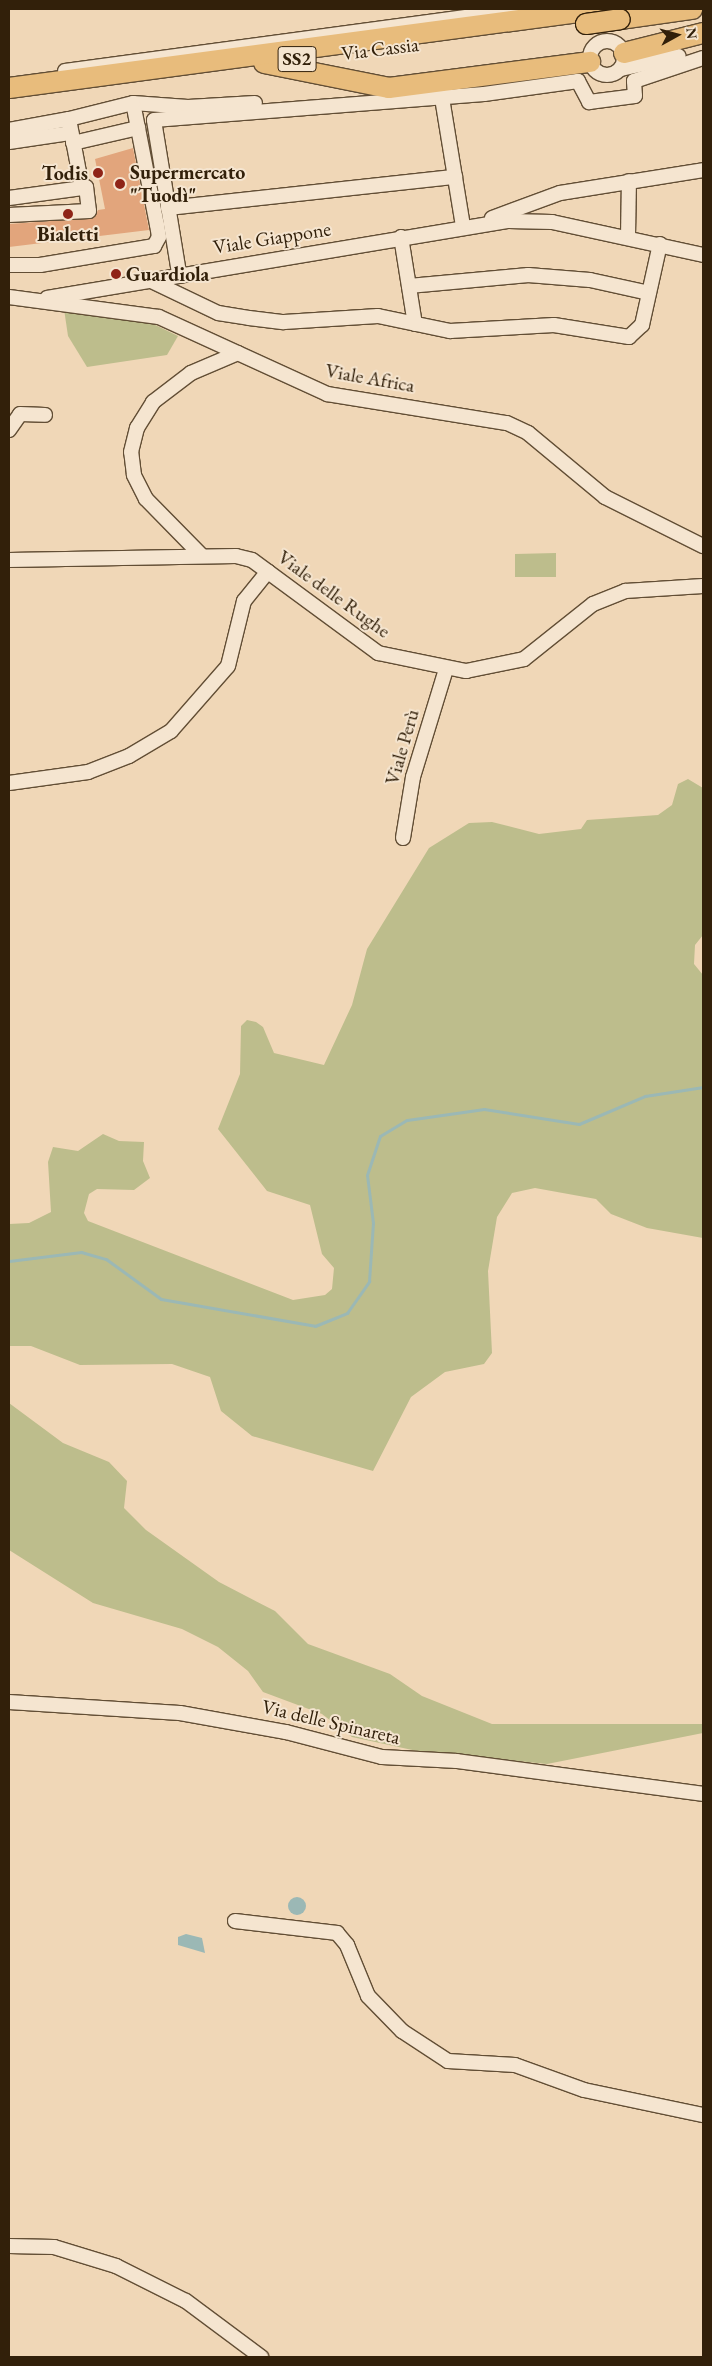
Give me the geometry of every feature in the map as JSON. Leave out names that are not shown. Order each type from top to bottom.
[{"type":"highway","name":"Via Cassia","points":[[9,88],[594,13],[620,19],[692,9]]},
{"type":"highway","name":"Via Cassia","points":[[9,100],[594,13]]},
{"type":"highway","points":[[622,61],[703,33]]},
{"type":"highway","points":[[264,63],[389,88],[592,65]]},
{"type":"street","points":[[470,17],[491,9]]},
{"type":"street","points":[[9,79],[525,9]]},
{"type":"street","points":[[594,13],[606,41]]},
{"type":"street","points":[[592,65],[595,46],[606,41],[617,44],[622,61]]},
{"type":"street","points":[[9,142],[71,132],[133,103],[188,107],[315,100],[592,65],[606,75],[622,61],[703,50]]},
{"type":"street","points":[[179,273],[154,120],[442,98],[578,81],[589,102],[635,96],[634,81],[703,58]]},
{"type":"street","points":[[442,98],[463,226]]},
{"type":"street","points":[[9,265],[40,265],[154,246],[159,237],[158,225],[133,103]]},
{"type":"street","points":[[9,130],[71,132],[138,128]]},
{"type":"street","points":[[71,132],[82,188]]},
{"type":"street","name":"Viale Giappone","points":[[480,224],[546,196],[703,170]]},
{"type":"street","points":[[168,208],[455,176]]},
{"type":"street","points":[[628,181],[628,236]]},
{"type":"street","points":[[9,198],[86,187],[89,211],[9,215]]},
{"type":"street","name":"Viale Giappone","points":[[41,300],[145,278],[480,224],[552,222],[628,236],[703,255]]},
{"type":"street","points":[[401,237],[415,324]]},
{"type":"street","points":[[145,278],[226,314],[284,322],[378,316],[462,332],[554,325],[632,337],[640,329],[660,244]]},
{"type":"street","points":[[409,286],[528,275],[590,280],[649,292]]},
{"type":"street","name":"Viale Africa","points":[[9,297],[159,317],[327,394],[506,423],[528,433],[605,497],[703,546]]},
{"type":"street","points":[[202,556],[146,499],[134,475],[131,452],[137,428],[153,402],[191,372],[238,353]]},
{"type":"street","points":[[9,430],[20,414],[45,415]]},
{"type":"street","name":"Viale delle Rughe","points":[[9,560],[236,556],[268,571],[378,654],[446,669],[488,669],[524,659],[593,604],[625,591],[703,586]]},
{"type":"street","points":[[9,783],[88,772],[129,756],[171,731],[228,666],[244,601],[268,571]]},
{"type":"street","name":"Viale Perù","points":[[403,838],[413,777],[446,669]]},
{"type":"street","name":"Via delle Spinareta","points":[[9,1702],[180,1713],[286,1732],[382,1757],[457,1761],[703,1794]]},
{"type":"street","points":[[235,1921],[336,1933],[347,1945],[368,1996],[402,2031],[448,2060],[515,2065],[578,2088],[703,2115]]},
{"type":"street","points":[[9,2246],[54,2247],[116,2266],[186,2301],[261,2357]]},
{"type":"green space","points":[[64,309],[145,320],[178,336],[167,355],[87,367],[68,336]]},
{"type":"green space","points":[[556,553],[556,577],[515,577],[515,554]]},
{"type":"green space","points":[[688,779],[703,788],[703,935],[695,945],[694,964],[703,975],[703,1238],[647,1228],[611,1214],[596,1199],[535,1188],[512,1193],[497,1217],[488,1271],[492,1353],[484,1364],[445,1372],[411,1397],[373,1471],[252,1436],[221,1411],[210,1377],[172,1364],[80,1365],[31,1346],[9,1346],[9,1224],[29,1223],[51,1212],[48,1162],[53,1147],[78,1151],[103,1134],[119,1141],[144,1142],[143,1161],[150,1178],[134,1190],[97,1189],[89,1194],[84,1213],[88,1221],[293,1300],[325,1295],[332,1289],[334,1268],[322,1254],[310,1205],[267,1191],[218,1129],[240,1074],[241,1026],[247,1020],[256,1022],[263,1027],[274,1053],[324,1065],[352,1005],[367,949],[429,848],[469,823],[492,822],[539,834],[581,829],[587,820],[658,815],[672,805],[678,784]]},
{"type":"green space","points":[[9,1403],[63,1443],[109,1462],[127,1481],[124,1508],[146,1530],[219,1582],[275,1611],[308,1644],[390,1674],[422,1696],[492,1724],[703,1724],[703,1733],[547,1764],[417,1751],[352,1737],[322,1714],[263,1692],[248,1671],[218,1647],[182,1629],[93,1603],[9,1550]]},
{"type":"water","points":[[297,1897],[303,1900],[306,1906],[303,1912],[297,1915],[291,1912],[288,1906],[291,1900]]},
{"type":"water","points":[[186,1934],[202,1938],[205,1953],[178,1945],[178,1937]]},
{"type":"building","name":"Supermercato \"Tuodì\"","points":[[133,148],[149,230],[9,247],[9,224],[94,218],[98,210],[105,209],[95,159]]},
{"type":"waterway","points":[[9,1261],[81,1252],[106,1259],[161,1299],[315,1326],[347,1313],[369,1281],[373,1223],[367,1175],[380,1136],[407,1120],[484,1109],[579,1124],[645,1096],[703,1087]]},
{"type":"place","name":"Todis","points":[[98,173]]},
{"type":"place","name":"Supermercato \"Tuodì\"","points":[[120,184]]},
{"type":"place","name":"Bialetti","points":[[68,214]]},
{"type":"place","name":"Guardiola","points":[[116,274]]}]
